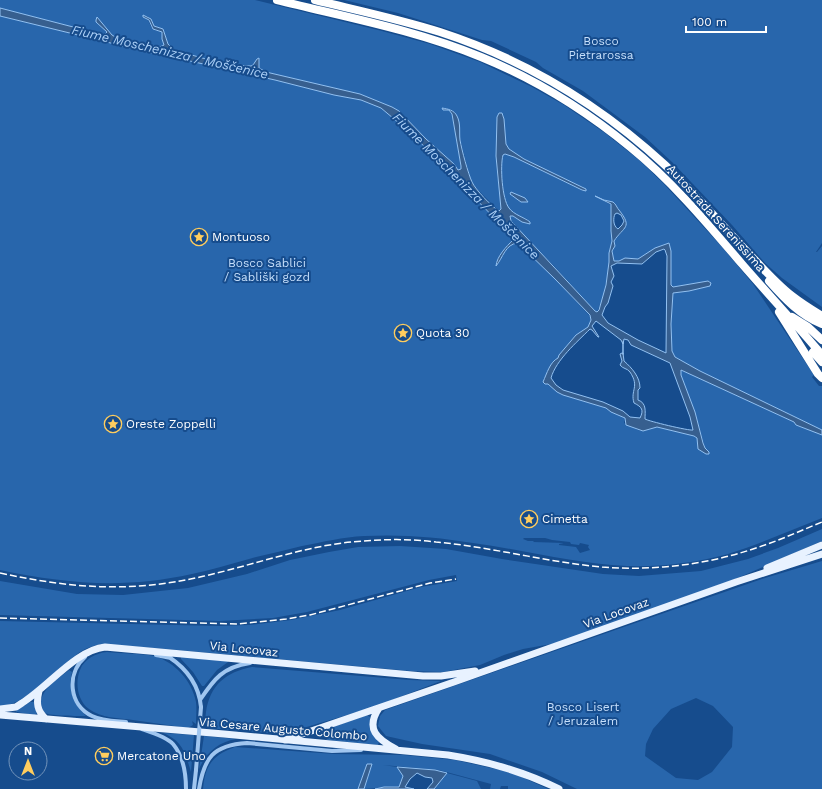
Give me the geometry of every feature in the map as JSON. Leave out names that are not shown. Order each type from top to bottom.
[{"type":"highway","name":"Autostrada Serenissima","points":[[277,0],[396,30],[461,49],[503,66],[555,94],[608,129],[659,174],[686,201],[767,293]]},
{"type":"highway","name":"Autostrada Serenissima","points":[[314,0],[422,27],[464,41],[508,58],[560,85],[589,103],[638,141],[694,194],[736,240]]},
{"type":"highway","points":[[736,240],[782,284],[822,310]]},
{"type":"highway","points":[[736,240],[773,279],[792,296],[822,316]]},
{"type":"highway","points":[[736,240],[763,272],[792,301],[822,320]]},
{"type":"highway","points":[[736,240],[789,304],[813,320],[822,324]]},
{"type":"highway","points":[[767,293],[792,315],[822,332]]},
{"type":"highway","points":[[767,293],[787,312],[808,327],[822,340]]},
{"type":"highway","points":[[767,293],[786,313],[808,331],[822,347]]},
{"type":"highway","points":[[767,293],[822,355]]},
{"type":"highway","points":[[767,293],[822,362]]},
{"type":"highway","points":[[767,293],[813,359],[822,369]]},
{"type":"highway","points":[[767,293],[822,378]]},
{"type":"main road","name":"Via Locovaz","points":[[736,582],[822,545]]},
{"type":"main road","name":"Via Locovaz","points":[[285,740],[736,582],[822,554]]},
{"type":"main road","name":"Via Locovaz","points":[[0,709],[16,706],[29,699],[78,659],[89,651],[97,648],[125,648],[160,651],[256,662],[423,676],[458,674],[504,664]]},
{"type":"main road","points":[[39,691],[37,705],[41,714],[46,719]]},
{"type":"main road","points":[[379,708],[373,720],[372,725],[374,731],[382,742],[400,751]]},
{"type":"main road","name":"Via Cesare Augusto Colombo","points":[[0,715],[285,740],[465,758],[514,771],[559,789]]},
{"type":"street","points":[[147,728],[98,718],[91,715],[79,706],[74,698],[72,691],[73,676],[76,668],[84,658],[102,650],[156,654],[171,658]]},
{"type":"street","points":[[160,651],[171,658],[190,676],[200,700],[201,707],[194,789]]},
{"type":"street","points":[[200,700],[212,683],[224,671],[242,664],[256,662]]},
{"type":"street","points":[[136,727],[157,734],[173,743],[181,757],[186,773],[186,789]]},
{"type":"street","points":[[199,789],[202,771],[207,761],[223,747],[234,744],[247,743],[332,751],[378,749]]},
{"type":"green space","points":[[0,0],[255,0],[430,44],[480,62],[532,87],[564,105],[605,133],[639,160],[663,183],[722,247],[753,284],[814,375],[812,377],[819,386],[822,386],[822,430],[700,371],[675,357],[672,351],[671,324],[673,293],[710,286],[710,281],[673,287],[671,285],[671,257],[669,243],[655,248],[638,259],[614,261],[612,251],[614,249],[614,241],[626,224],[625,219],[616,205],[601,198],[611,205],[612,241],[603,298],[597,312],[595,311],[511,221],[510,216],[513,216],[528,224],[527,219],[512,211],[506,203],[502,173],[503,155],[508,154],[583,191],[583,187],[529,161],[510,149],[506,145],[505,141],[503,114],[497,117],[497,172],[501,205],[501,209],[499,211],[471,181],[460,139],[458,117],[452,110],[442,108],[449,110],[452,114],[461,166],[461,169],[458,170],[454,164],[426,139],[399,111],[360,94],[266,72],[259,68],[259,59],[251,66],[227,65],[174,50],[168,44],[163,29],[154,26],[152,21],[147,16],[143,17],[148,21],[153,29],[162,32],[165,45],[160,47],[117,38],[112,35],[97,18],[96,22],[107,32],[104,35],[0,8]]},
{"type":"green space","name":"Bosco Pietrarossa","points":[[344,0],[822,0],[822,243],[816,252],[822,246],[822,307],[782,278],[765,263],[732,225],[672,162],[645,137],[583,91],[543,68],[536,62],[491,41],[482,40],[398,13]]},
{"type":"green space","name":"Bosco Sablici / Sabliški gozd","points":[[0,16],[168,57],[361,100],[381,108],[412,134],[513,237],[513,240],[501,254],[498,265],[503,254],[508,248],[514,243],[518,242],[590,316],[591,320],[588,327],[576,335],[553,363],[549,370],[545,384],[548,383],[557,392],[563,395],[606,408],[625,418],[624,423],[638,430],[643,431],[657,427],[694,436],[697,438],[699,449],[705,448],[695,412],[681,375],[681,370],[794,422],[796,425],[822,435],[822,518],[740,550],[691,562],[652,566],[608,565],[569,560],[446,539],[419,536],[378,535],[325,541],[192,574],[143,582],[96,583],[72,581],[49,579],[0,570]],"holes":[[[545,538],[570,542],[571,544],[579,545],[580,543],[589,545],[588,547],[590,550],[580,553],[576,547],[559,545],[564,543],[533,542],[534,541],[523,539]]]},
{"type":"green space","points":[[822,529],[822,541],[733,580],[557,643],[523,649],[480,665],[443,672],[411,671],[100,644],[80,652],[42,685],[20,700],[10,705],[0,706],[0,621],[219,626],[249,625],[291,620],[340,610],[421,587],[457,581],[456,575],[429,580],[307,612],[273,618],[220,621],[0,615],[0,581],[77,594],[123,595],[188,588],[247,574],[290,560],[329,552],[358,547],[400,546],[446,549],[603,574],[639,576],[701,571],[748,559]]},
{"type":"green space","name":"Bosco Lisert / Jeruzalem","points":[[822,561],[822,789],[577,789],[542,772],[490,754],[422,744],[386,736],[378,726],[380,716],[385,710],[765,578]],"holes":[[[696,698],[713,706],[733,727],[732,747],[712,772],[698,780],[676,778],[645,756],[646,744],[653,729],[671,709]]]},
{"type":"green space","points":[[107,652],[154,656],[169,663],[181,673],[191,687],[196,702],[196,724],[192,721],[193,725],[188,728],[116,718],[99,714],[89,709],[82,701],[78,691],[78,675],[82,666],[87,660],[95,655]]},
{"type":"green space","points":[[181,657],[228,662],[217,670],[204,686],[202,686]]},
{"type":"green space","points":[[252,667],[410,680],[441,681],[374,707],[283,734],[206,728],[208,703],[215,687],[234,672]]},
{"type":"green space","points":[[69,670],[72,672],[72,696],[77,706],[86,716],[44,713],[41,705],[43,694],[50,685]]},
{"type":"green space","points":[[30,702],[34,702],[37,713],[35,715],[16,712],[17,710]]},
{"type":"green space","points":[[367,715],[370,717],[373,733],[379,742],[378,745],[327,740],[325,738],[325,732],[327,729]]},
{"type":"green space","points":[[163,733],[194,735],[191,772],[182,748],[170,736]]},
{"type":"green space","points":[[204,736],[236,739],[230,740],[213,749],[205,758],[199,769]]},
{"type":"green space","points":[[235,747],[334,754],[403,755],[455,760],[513,773],[548,789],[508,789],[508,786],[501,786],[500,789],[490,789],[491,784],[439,770],[383,765],[397,767],[403,776],[399,787],[364,789],[372,765],[367,764],[358,789],[203,789],[208,767],[216,757]]},
{"type":"green space","points":[[447,773],[477,781],[481,789],[434,789]]},
{"type":"water","name":"Fiume Moschenizza / Moščenice","points":[[0,8],[104,35],[107,32],[96,22],[97,17],[112,35],[117,38],[160,47],[164,45],[162,32],[153,29],[149,20],[143,17],[143,15],[151,19],[154,26],[163,29],[168,44],[174,50],[227,65],[251,66],[259,58],[259,68],[266,72],[360,94],[392,107],[399,111],[426,139],[454,164],[458,170],[461,169],[461,166],[452,114],[449,110],[443,110],[442,108],[451,110],[456,114],[458,119],[461,145],[472,182],[484,198],[499,211],[501,209],[496,156],[497,117],[499,113],[502,113],[504,119],[506,144],[509,149],[524,159],[586,189],[586,191],[582,190],[514,157],[505,154],[503,155],[502,182],[507,204],[511,210],[528,220],[530,224],[522,222],[513,216],[510,216],[511,221],[595,311],[597,312],[599,310],[606,285],[609,253],[612,241],[611,204],[595,196],[613,202],[626,220],[626,227],[614,241],[615,246],[612,251],[614,261],[619,261],[625,258],[638,259],[655,248],[669,243],[671,251],[671,285],[673,287],[708,281],[711,283],[710,286],[673,293],[671,324],[672,351],[675,357],[700,371],[822,430],[822,435],[796,425],[794,422],[681,370],[681,375],[695,412],[703,443],[709,452],[709,454],[706,454],[698,449],[697,438],[694,436],[657,427],[643,431],[626,425],[625,418],[611,412],[606,408],[563,395],[548,384],[545,384],[543,382],[551,365],[576,335],[588,327],[591,320],[590,315],[518,243],[507,249],[496,266],[500,255],[513,240],[513,237],[412,134],[381,108],[361,100],[168,57],[0,16]],"holes":[[[617,213],[621,215],[624,221],[618,229],[614,222],[614,216]],[[664,249],[667,256],[666,353],[638,340],[608,323],[602,315],[608,303],[613,286],[611,282],[614,276],[611,266],[617,263],[642,264],[656,252]],[[596,321],[621,340],[623,344],[624,339],[628,340],[631,345],[670,363],[690,417],[693,430],[669,426],[645,419],[644,405],[638,400],[638,390],[640,388],[639,380],[633,370],[624,361],[623,353],[620,354],[622,361],[620,365],[629,371],[633,377],[635,385],[633,399],[634,403],[642,409],[640,418],[630,417],[623,411],[603,402],[563,390],[556,385],[551,378],[562,358],[590,329],[599,337],[592,326]]]},
{"type":"water","points":[[511,192],[525,198],[528,202],[521,202],[510,194]]},
{"type":"water","points":[[367,764],[372,764],[364,789],[358,789]]},
{"type":"water","points":[[397,767],[435,770],[447,773],[434,789],[427,789],[433,782],[432,778],[425,777],[417,773],[410,779],[405,787],[414,789],[375,789],[384,787],[399,787],[403,776]]},
{"type":"waterway","points":[[623,342],[623,354]]},
{"type":"railway","points":[[0,573],[75,585],[100,587],[149,585],[200,577],[322,546],[373,540],[418,540],[457,544],[560,562],[602,567],[660,567],[699,563],[737,554],[822,522]]},
{"type":"railway","points":[[0,618],[237,624],[310,615],[430,583],[456,579]]},
{"type":"place","name":"Montuoso","points":[[199,237]]},
{"type":"place","name":"Quota 30","points":[[403,333]]},
{"type":"place","name":"Oreste Zoppelli","points":[[113,424]]},
{"type":"place","name":"Cimetta","points":[[529,519]]},
{"type":"place","name":"Mercatone Uno","points":[[104,756]]}]
